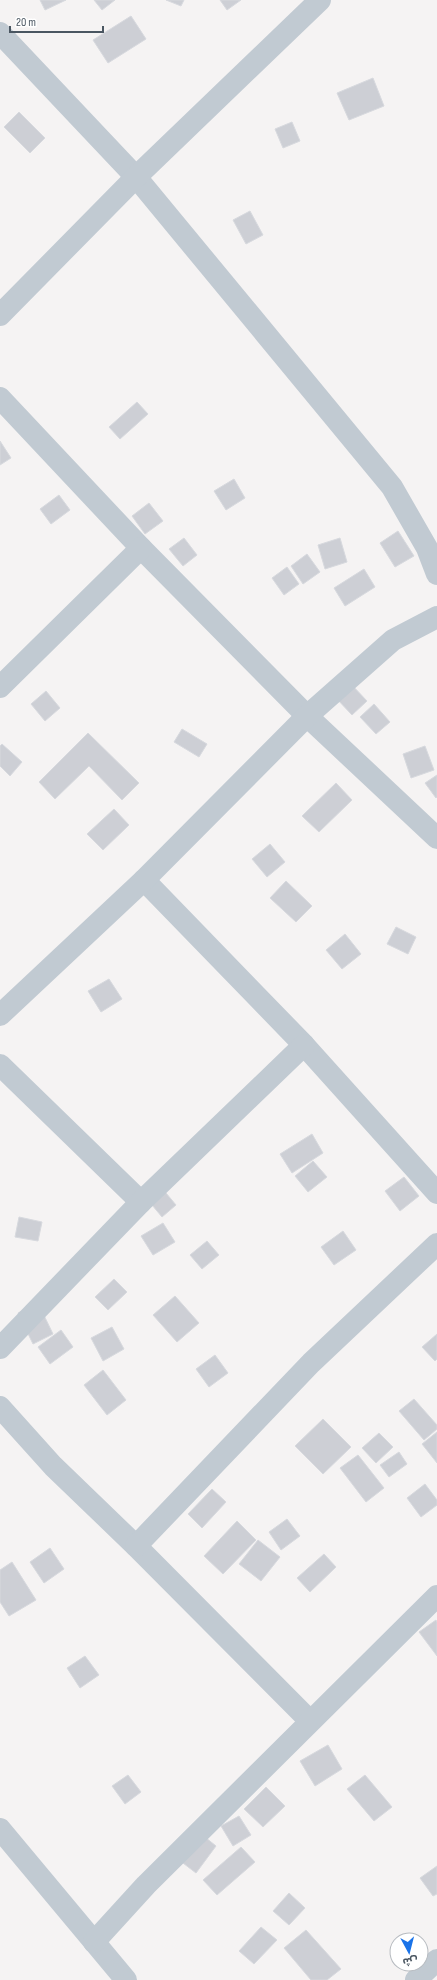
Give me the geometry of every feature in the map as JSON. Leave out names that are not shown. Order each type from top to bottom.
[{"type":"street","points":[[0,315],[136,177],[320,0]]},
{"type":"street","points":[[0,33],[136,177],[392,486],[427,548],[437,574]]},
{"type":"street","points":[[0,398],[141,548],[307,716],[437,838]]},
{"type":"street","points":[[0,687],[141,548]]},
{"type":"street","points":[[0,1015],[144,880],[307,716],[393,640],[437,617]]},
{"type":"street","points":[[144,880],[304,1045],[437,1193]]},
{"type":"street","points":[[0,1348],[141,1202],[304,1045]]},
{"type":"street","points":[[0,1065],[141,1202]]},
{"type":"street","points":[[136,1546],[311,1363],[437,1244]]},
{"type":"street","points":[[0,1407],[52,1466],[136,1546],[310,1721]]},
{"type":"street","points":[[94,1942],[146,1885],[437,1596]]},
{"type":"street","points":[[0,1829],[126,1980]]},
{"type":"street","points":[[416,1980],[437,1960]]},
{"type":"building","points":[[40,0],[66,0],[45,10]]},
{"type":"building","points":[[94,0],[115,0],[102,10]]},
{"type":"building","points":[[166,0],[184,0],[181,6]]},
{"type":"building","points":[[220,0],[241,0],[227,10]]},
{"type":"building","points":[[131,16],[146,39],[108,63],[93,40]]},
{"type":"building","points":[[373,78],[384,106],[349,120],[337,93]]},
{"type":"building","points":[[19,112],[45,138],[30,153],[4,127]]},
{"type":"building","points":[[292,122],[300,141],[283,148],[275,129]]},
{"type":"building","points":[[250,211],[263,235],[246,244],[233,220]]},
{"type":"building","points":[[137,402],[148,414],[120,439],[109,427]]},
{"type":"building","points":[[0,441],[11,458],[0,465]]},
{"type":"building","points":[[234,479],[245,498],[226,510],[214,491]]},
{"type":"building","points":[[59,495],[70,510],[51,524],[40,509]]},
{"type":"building","points":[[149,503],[163,521],[145,534],[132,516]]},
{"type":"building","points":[[398,531],[414,556],[395,567],[380,543]]},
{"type":"building","points":[[184,538],[197,555],[183,566],[169,549]]},
{"type":"building","points":[[340,538],[347,562],[325,569],[318,545]]},
{"type":"building","points":[[307,554],[320,572],[303,584],[291,566]]},
{"type":"building","points":[[287,567],[299,584],[284,595],[272,578]]},
{"type":"building","points":[[364,569],[375,587],[345,606],[334,588]]},
{"type":"building","points":[[351,684],[367,701],[352,715],[336,698]]},
{"type":"building","points":[[46,691],[60,708],[45,721],[31,704]]},
{"type":"building","points":[[374,704],[390,722],[376,734],[360,717]]},
{"type":"building","points":[[182,729],[207,744],[199,757],[174,742]]},
{"type":"building","points":[[88,733],[139,783],[122,800],[89,766],[55,799],[39,782]]},
{"type":"building","points":[[2,744],[22,762],[10,776],[0,766],[0,746]]},
{"type":"building","points":[[425,746],[434,770],[411,778],[403,754]]},
{"type":"building","points":[[437,775],[437,797],[436,798],[425,783]]},
{"type":"building","points":[[336,783],[352,800],[319,832],[302,816]]},
{"type":"building","points":[[114,809],[129,825],[103,850],[87,834]]},
{"type":"building","points":[[270,844],[285,862],[267,877],[252,859]]},
{"type":"building","points":[[286,881],[312,906],[296,922],[270,898]]},
{"type":"building","points":[[396,927],[416,937],[408,954],[387,944]]},
{"type":"building","points":[[345,934],[361,954],[342,969],[326,950]]},
{"type":"building","points":[[109,979],[122,999],[101,1012],[88,991]]},
{"type":"building","points":[[312,1134],[323,1153],[292,1173],[280,1154]]},
{"type":"building","points":[[313,1161],[327,1177],[308,1192],[295,1176]]},
{"type":"building","points":[[404,1177],[419,1196],[400,1211],[385,1191]]},
{"type":"building","points":[[161,1187],[176,1205],[162,1217],[147,1199]]},
{"type":"building","points":[[19,1217],[42,1222],[38,1241],[15,1237]]},
{"type":"building","points":[[163,1223],[175,1242],[153,1255],[141,1236]]},
{"type":"building","points":[[343,1231],[356,1250],[334,1265],[321,1247]]},
{"type":"building","points":[[207,1241],[219,1255],[202,1269],[190,1255]]},
{"type":"building","points":[[114,1279],[127,1292],[108,1310],[95,1297]]},
{"type":"building","points":[[175,1296],[199,1323],[177,1342],[153,1315]]},
{"type":"building","points":[[38,1303],[53,1334],[33,1344],[18,1313]]},
{"type":"building","points":[[112,1327],[124,1349],[103,1361],[91,1338]]},
{"type":"building","points":[[61,1330],[73,1347],[50,1364],[38,1347]]},
{"type":"building","points":[[437,1334],[437,1359],[435,1361],[422,1347]]},
{"type":"building","points":[[215,1355],[228,1373],[209,1387],[196,1369]]},
{"type":"building","points":[[103,1370],[126,1400],[107,1415],[84,1385]]},
{"type":"building","points":[[414,1399],[437,1425],[437,1429],[424,1440],[399,1411]]},
{"type":"building","points":[[323,1419],[351,1447],[323,1474],[295,1446]]},
{"type":"building","points":[[437,1432],[437,1463],[422,1444]]},
{"type":"building","points":[[379,1433],[393,1447],[376,1463],[362,1448]]},
{"type":"building","points":[[399,1452],[407,1464],[389,1477],[380,1465]]},
{"type":"building","points":[[358,1455],[384,1488],[366,1502],[340,1468]]},
{"type":"building","points":[[425,1484],[437,1500],[437,1505],[421,1517],[407,1498]]},
{"type":"building","points":[[212,1489],[226,1502],[202,1528],[188,1514]]},
{"type":"building","points":[[287,1519],[300,1536],[281,1550],[269,1532]]},
{"type":"building","points":[[237,1521],[256,1540],[223,1574],[204,1556]]},
{"type":"building","points":[[258,1540],[280,1557],[261,1581],[239,1564]]},
{"type":"building","points":[[50,1548],[64,1569],[44,1583],[30,1562]]},
{"type":"building","points":[[324,1554],[336,1567],[310,1592],[297,1578]]},
{"type":"building","points":[[12,1562],[36,1600],[9,1616],[0,1602],[0,1570]]},
{"type":"building","points":[[436,1620],[437,1622],[437,1656],[419,1632]]},
{"type":"building","points":[[85,1656],[99,1675],[80,1688],[67,1668]]},
{"type":"building","points":[[328,1745],[342,1769],[315,1786],[300,1761]]},
{"type":"building","points":[[128,1775],[141,1792],[125,1804],[112,1786]]},
{"type":"building","points":[[365,1775],[392,1807],[374,1821],[347,1789]]},
{"type":"building","points":[[266,1787],[285,1806],[263,1827],[244,1809]]},
{"type":"building","points":[[239,1816],[251,1835],[233,1846],[221,1826]]},
{"type":"building","points":[[200,1833],[216,1846],[196,1873],[179,1860]]},
{"type":"building","points":[[241,1847],[255,1862],[217,1895],[203,1880]]},
{"type":"building","points":[[437,1866],[437,1894],[433,1896],[420,1878]]},
{"type":"building","points":[[289,1893],[305,1908],[289,1925],[273,1911]]},
{"type":"building","points":[[261,1927],[277,1940],[254,1964],[239,1951]]},
{"type":"building","points":[[306,1930],[341,1969],[327,1980],[311,1980],[284,1948]]}]
